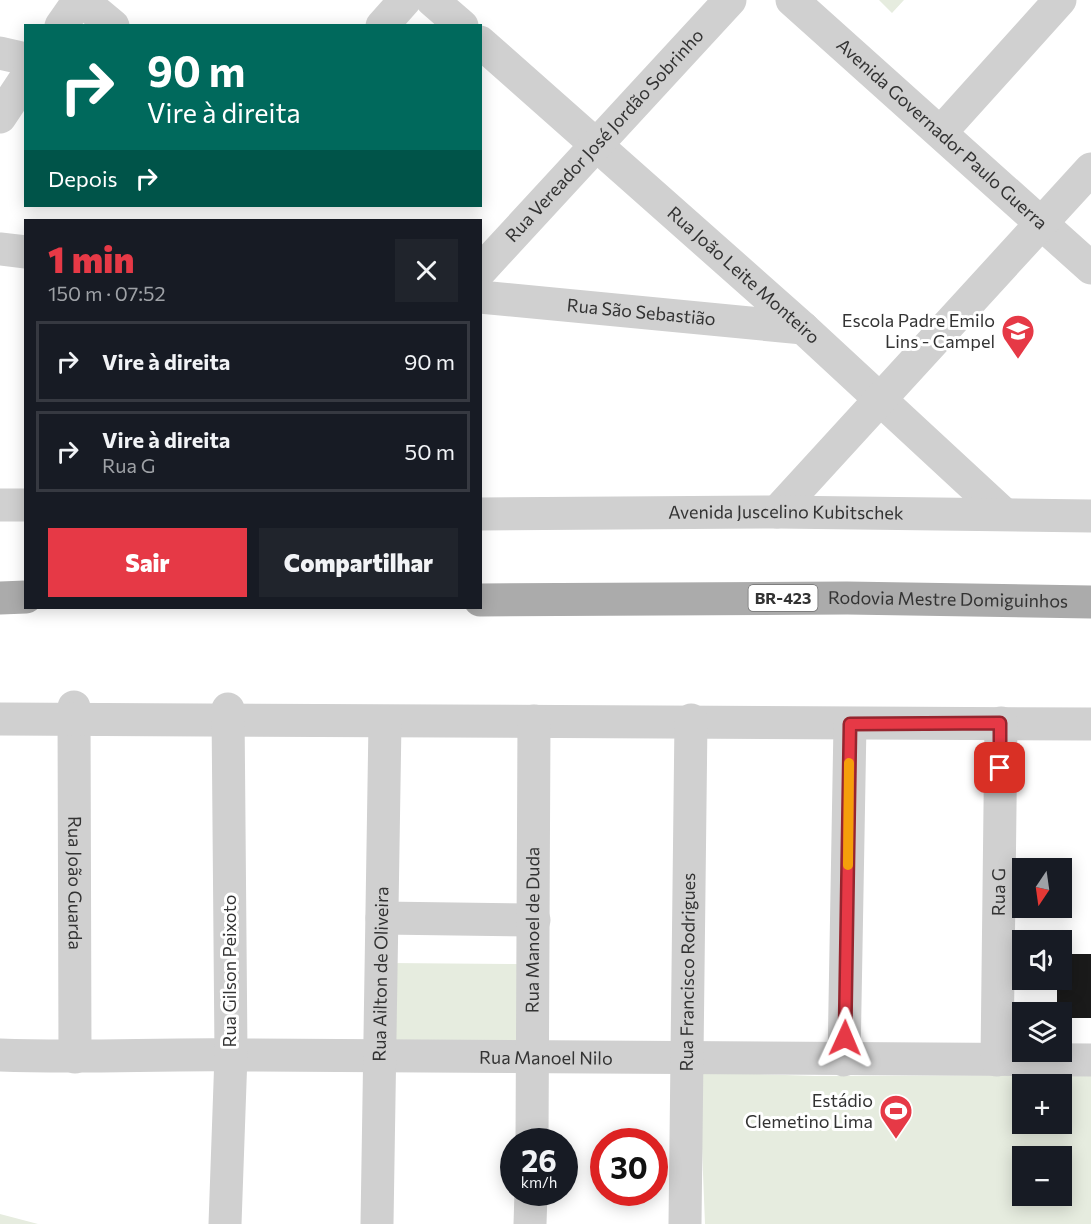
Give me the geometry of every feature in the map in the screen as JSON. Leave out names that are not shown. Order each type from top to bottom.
[{"type":"main road","points":[[0,598],[24,597]]},
{"type":"main road","name":"Rodovia Mestre Domiguinhos","points":[[482,600],[847,598],[1090,603]]},
{"type":"street","points":[[62,24],[80,0],[110,24]]},
{"type":"street","points":[[384,24],[405,0]]},
{"type":"street","points":[[432,0],[460,24]]},
{"type":"street","name":"Rua Vereador José Jordão Sobrinho","points":[[482,270],[730,0]]},
{"type":"street","name":"Avenida Governador Paulo Guerra","points":[[792,0],[1091,268]]},
{"type":"street","points":[[941,132],[1060,0]]},
{"type":"street","name":"Rua João Leite Monteiro","points":[[482,44],[803,328],[1004,514]]},
{"type":"street","points":[[0,53],[24,59]]},
{"type":"street","points":[[0,117],[24,81]]},
{"type":"street","points":[[777,512],[1091,169]]},
{"type":"street","points":[[0,249],[24,252]]},
{"type":"street","name":"Rua São Sebastião","points":[[482,297],[803,328]]},
{"type":"street","points":[[0,505],[24,505]]},
{"type":"street","name":"Avenida Juscelino Kubitschek","points":[[482,514],[777,512],[1091,516]]},
{"type":"street","points":[[0,719],[74,713],[228,714],[385,722],[691,720],[850,724],[1091,724]]},
{"type":"street","name":"Rua João Guarda","points":[[74,713],[75,1058]]},
{"type":"street","name":"Rua Gilson Peixoto","points":[[225,1224],[231,1055],[228,714]]},
{"type":"street","name":"Rua Francisco Rodrigues","points":[[685,1224],[691,720]]},
{"type":"street","name":"Rua Manoel de Duda","points":[[532,1128],[534,721]]},
{"type":"street","name":"Rua Ailton de Oliveira","points":[[377,1224],[385,722]]},
{"type":"street","name":"Rua G","points":[[997,1060],[1000,723]]},
{"type":"street","points":[[844,1060],[850,724]]},
{"type":"street","points":[[382,918],[534,920]]},
{"type":"street","name":"Rua Manoel Nilo","points":[[0,1055],[75,1058],[231,1055],[688,1060],[1091,1060]]},
{"type":"street","points":[[530,1224],[531,1206]]},
{"type":"shaded area","points":[[879,0],[904,0],[892,13]]},
{"type":"shaded area","points":[[390,963],[522,964],[517,1051],[388,1050]]},
{"type":"shaded area","name":"Estádio Clemetino Lima","points":[[699,1072],[815,1076],[1012,1075],[1012,1134],[1072,1134],[1072,1075],[1091,1075],[1091,1224],[705,1224]]},
{"type":"shaded area","points":[[0,1214],[38,1224],[0,1224]]},
{"type":"building","points":[[1072,954],[1091,954],[1091,1018],[1072,1018],[1072,1002],[1057,1002],[1057,990],[1072,990]]},
{"type":"slow traffic","points":[[848,865],[849,763]]},
{"type":"place","name":"Escola Padre Emilo Lins - Campel","points":[[1018,360]]},
{"type":"place","name":"Estádio Clemetino Lima","points":[[896,1140]]},
{"type":"route","points":[[845,1038],[850,724],[1000,723],[1000,768]]}]
